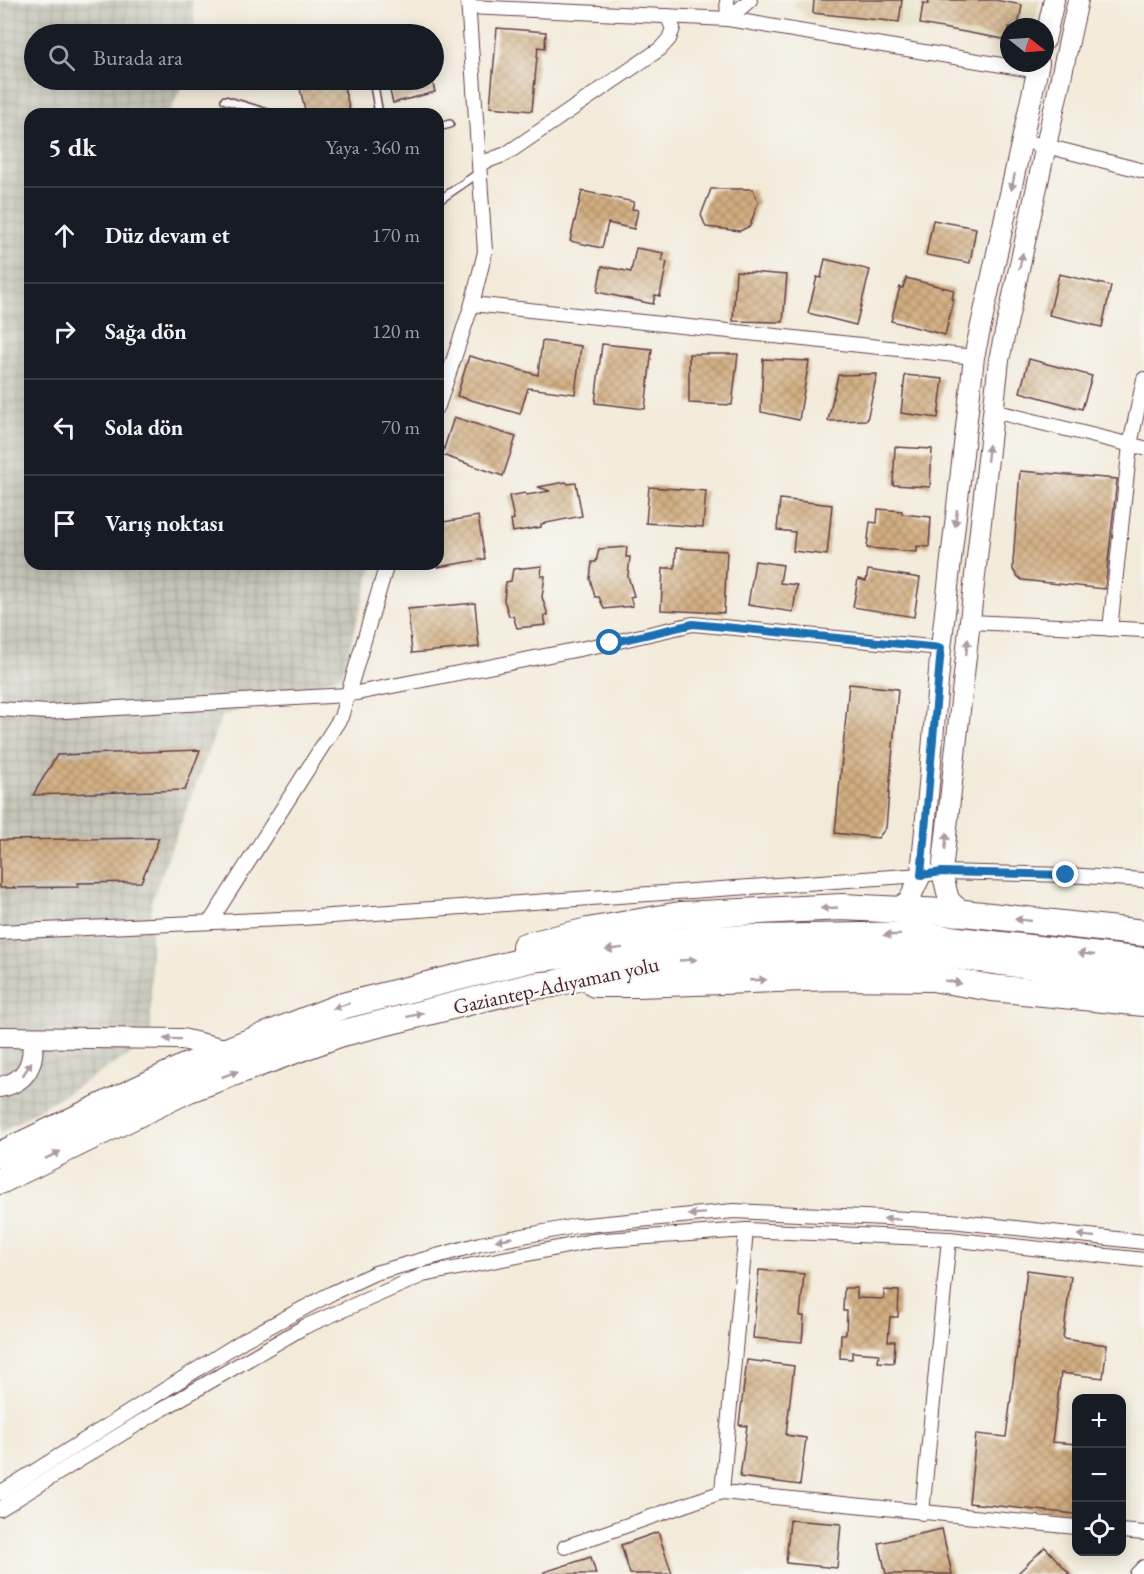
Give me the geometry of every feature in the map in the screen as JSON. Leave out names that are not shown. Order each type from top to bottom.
[{"type":"highway","points":[[480,972],[529,944],[680,915],[842,907],[897,909],[964,913],[1144,933]]},
{"type":"highway","name":"Gaziantep-Adıyaman yolu","points":[[0,1155],[185,1067],[342,1006],[532,959],[697,939],[915,935],[1144,961]]},
{"type":"highway","name":"Gaziantep-Adıyaman yolu","points":[[0,1181],[189,1089],[339,1034],[533,986],[553,984],[643,963],[934,953],[1144,981]]},
{"type":"highway","points":[[553,984],[638,984],[834,977],[932,978],[992,988],[1144,1003]]},
{"type":"street","points":[[727,0],[728,19]]},
{"type":"street","points":[[728,19],[750,0]]},
{"type":"street","points":[[1050,18],[1054,0]]},
{"type":"street","points":[[964,913],[949,900],[942,872],[999,360],[1078,0]]},
{"type":"street","points":[[444,388],[472,304],[485,252],[469,3],[728,19],[1000,61]]},
{"type":"street","points":[[479,168],[506,154],[660,49],[669,39],[673,28],[667,16]]},
{"type":"street","points":[[897,909],[909,900],[921,875],[941,648],[974,357],[1037,72]]},
{"type":"street","points":[[1022,141],[1144,171]]},
{"type":"street","points":[[472,304],[974,357]]},
{"type":"street","points":[[1110,628],[1130,445],[1144,379]]},
{"type":"street","points":[[993,411],[1144,448]]},
{"type":"street","points":[[210,922],[340,717],[385,570]]},
{"type":"street","points":[[970,622],[1144,630]]},
{"type":"street","points":[[0,709],[47,712],[347,695],[610,643],[693,624],[941,648]]},
{"type":"street","points":[[0,932],[315,917],[942,872],[1066,875],[1144,880]]},
{"type":"street","points":[[0,1037],[182,1039],[229,1050]]},
{"type":"street","points":[[0,1087],[15,1082],[28,1070],[32,1062],[32,1038]]},
{"type":"street","points":[[0,1493],[243,1340],[332,1293],[375,1273],[480,1244],[576,1226],[734,1211],[951,1221],[1144,1242]]},
{"type":"street","points":[[722,1492],[746,1230]]},
{"type":"street","points":[[0,1509],[154,1414],[304,1327],[423,1275],[592,1241],[746,1230],[949,1239],[1144,1260]]},
{"type":"street","points":[[922,1513],[949,1239]]},
{"type":"street","points":[[565,1547],[722,1492],[1072,1527]]},
{"type":"street","points":[[1126,1531],[1144,1533]]},
{"type":"street","points":[[1137,1574],[1144,1567]]},
{"type":"lane","points":[[375,90],[378,108]]},
{"type":"lane","points":[[225,100],[251,108]]},
{"type":"lane","points":[[444,126],[450,124]]},
{"type":"lane","points":[[444,196],[479,168]]},
{"type":"shaded area","points":[[0,0],[192,0],[195,24],[24,24],[24,90],[181,90],[171,108],[24,108],[24,570],[371,570],[342,675],[222,716],[151,902],[151,1042],[0,1133]]},
{"type":"shaded area","points":[[793,0],[1039,0],[1036,18],[1000,18],[1000,45],[909,30],[807,18],[795,6]]},
{"type":"building","points":[[814,0],[902,0],[899,22],[813,13]]},
{"type":"building","points":[[929,0],[995,0],[1022,5],[1020,18],[1000,18],[1000,38],[920,24],[923,3],[928,4]]},
{"type":"building","points":[[497,28],[546,32],[545,48],[538,47],[532,111],[490,107]]},
{"type":"building","points":[[300,90],[345,90],[349,108],[305,108]]},
{"type":"building","points":[[390,90],[434,90],[435,92],[393,103]]},
{"type":"building","points":[[711,189],[753,189],[758,202],[750,226],[740,231],[706,227],[701,215]]},
{"type":"building","points":[[582,191],[634,202],[632,209],[638,210],[634,229],[608,223],[602,248],[570,241]]},
{"type":"building","points":[[933,220],[976,228],[970,263],[926,255]]},
{"type":"building","points":[[636,248],[664,253],[662,261],[667,262],[660,296],[655,295],[653,304],[597,292],[602,266],[631,272]]},
{"type":"building","points":[[825,259],[870,270],[856,325],[808,313],[817,277],[821,278]]},
{"type":"building","points":[[736,271],[787,275],[783,322],[733,321]]},
{"type":"building","points":[[1059,274],[1111,286],[1102,327],[1049,315]]},
{"type":"building","points":[[906,278],[954,290],[945,335],[891,321],[900,287],[903,288]]},
{"type":"building","points":[[542,341],[581,346],[575,394],[528,388],[520,414],[457,396],[469,356],[538,375]]},
{"type":"building","points":[[602,344],[652,349],[645,409],[595,403]]},
{"type":"building","points":[[689,354],[738,354],[732,405],[689,403]]},
{"type":"building","points":[[763,359],[809,361],[799,420],[761,412]]},
{"type":"building","points":[[1029,359],[1092,376],[1082,409],[1020,392]]},
{"type":"building","points":[[877,374],[867,420],[828,421],[838,375]]},
{"type":"building","points":[[905,375],[943,379],[938,418],[901,413]]},
{"type":"building","points":[[454,417],[516,437],[503,476],[444,456]]},
{"type":"building","points":[[895,447],[932,449],[930,487],[893,485]]},
{"type":"building","points":[[1020,471],[1117,479],[1105,589],[1022,580],[1017,576],[1013,570],[1013,562]]},
{"type":"building","points":[[566,482],[576,483],[582,516],[513,532],[511,520],[514,519],[509,496],[550,491],[538,487]]},
{"type":"building","points":[[649,487],[706,491],[703,527],[646,523]]},
{"type":"building","points":[[780,499],[832,505],[827,555],[793,551],[795,532],[777,530]]},
{"type":"building","points":[[878,509],[931,517],[929,547],[917,546],[917,552],[867,548],[870,522],[877,523]]},
{"type":"building","points":[[478,516],[485,559],[444,566],[444,522]]},
{"type":"building","points":[[627,547],[626,557],[630,557],[628,576],[634,596],[630,597],[633,606],[604,609],[599,597],[595,597],[590,579],[592,562],[596,562],[599,549]]},
{"type":"building","points":[[676,548],[727,551],[724,613],[661,610],[663,568],[675,568]]},
{"type":"building","points":[[755,561],[783,565],[780,583],[797,585],[793,612],[748,605]]},
{"type":"building","points":[[542,566],[541,576],[545,576],[542,597],[548,615],[544,616],[546,625],[517,628],[513,616],[509,616],[504,600],[506,582],[511,581],[513,569]]},
{"type":"building","points":[[868,570],[920,578],[914,617],[853,607],[858,579],[866,581]]},
{"type":"building","points":[[475,603],[479,647],[412,653],[408,609]]},
{"type":"building","points":[[849,684],[898,689],[886,828],[878,838],[835,833]]},
{"type":"building","points":[[200,750],[185,790],[33,795],[57,755]]},
{"type":"building","points":[[159,838],[141,882],[78,883],[79,887],[0,888],[0,840]]},
{"type":"building","points":[[759,1270],[804,1274],[800,1316],[804,1316],[802,1342],[753,1338]]},
{"type":"building","points":[[1027,1270],[1071,1276],[1063,1339],[1107,1345],[1103,1378],[1061,1373],[1052,1442],[1072,1444],[1072,1514],[969,1503],[976,1434],[1006,1437]]},
{"type":"building","points":[[844,1288],[857,1288],[857,1298],[884,1299],[884,1290],[899,1291],[898,1317],[890,1317],[888,1341],[895,1341],[894,1363],[878,1362],[879,1354],[852,1352],[852,1359],[840,1358],[841,1334],[846,1334],[847,1311],[843,1311]]},
{"type":"building","points":[[747,1360],[794,1366],[786,1435],[806,1438],[800,1485],[740,1477],[747,1426],[739,1425]]},
{"type":"building","points":[[790,1520],[841,1524],[837,1568],[786,1563]]},
{"type":"building","points":[[942,1529],[952,1574],[886,1574],[879,1543]]},
{"type":"building","points":[[658,1532],[672,1574],[630,1574],[621,1545]]},
{"type":"building","points":[[1045,1547],[1070,1574],[1017,1574]]},
{"type":"building","points":[[591,1557],[596,1574],[544,1574],[544,1572]]},
{"type":"route","points":[[610,643],[693,624],[941,648],[921,875],[942,872],[1066,875]]}]
